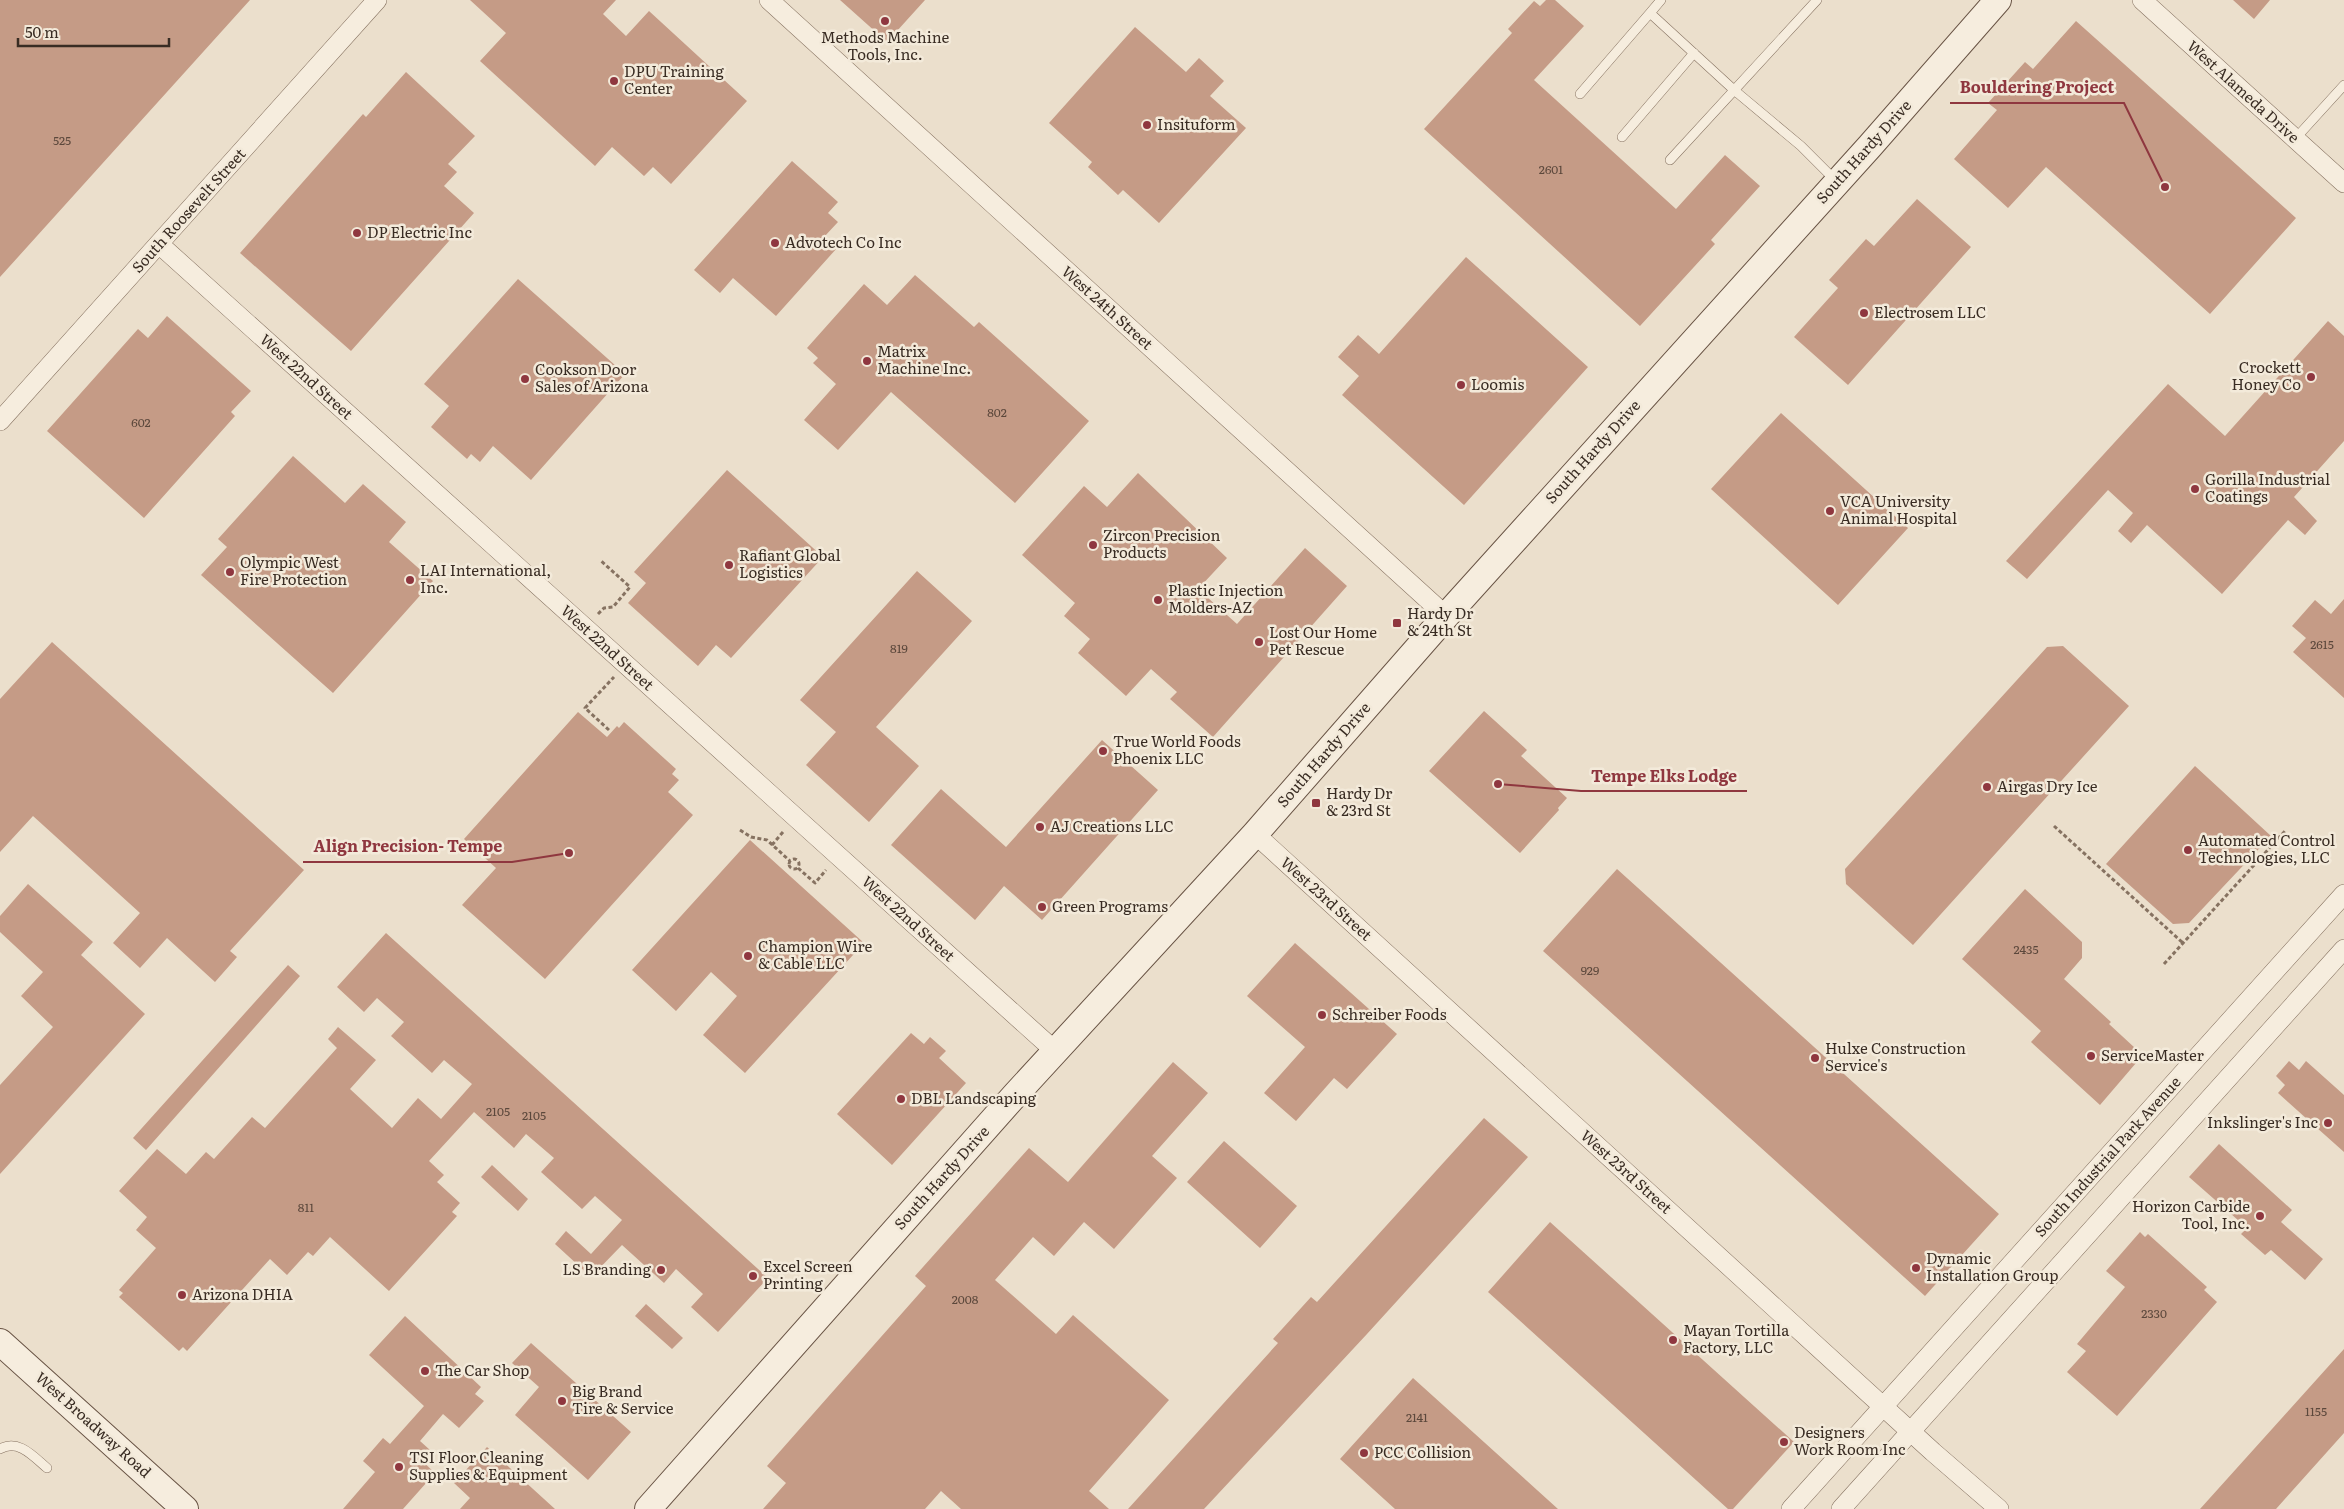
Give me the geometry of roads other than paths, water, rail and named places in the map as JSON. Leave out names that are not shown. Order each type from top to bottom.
[{"type":"street","name":"South Roosevelt Street","points":[[0,422],[377,0]]},
{"type":"street","name":"West 24th Street","points":[[769,0],[1446,616]]},
{"type":"street","name":"South Hardy Drive","points":[[648,1509],[1055,1051],[1254,834],[1446,616],[1837,182],[1998,0]]},
{"type":"street","name":"West Alameda Drive","points":[[2142,0],[2344,183]]},
{"type":"street","name":"West 22nd Street","points":[[159,244],[1055,1051]]},
{"type":"street","name":"West 23rd Street","points":[[1254,834],[1883,1406],[1999,1509]]},
{"type":"street","name":"South Industrial Park Avenue","points":[[1791,1509],[2344,894]]},
{"type":"street","points":[[1842,1509],[2344,949]]},
{"type":"street","name":"West Broadway Road","points":[[0,1342],[185,1509]]},
{"type":"lane","points":[[1580,94],[1661,0]]},
{"type":"lane","points":[[1670,160],[1817,0]]},
{"type":"lane","points":[[1650,13],[1734,90],[1801,146],[1837,182]]},
{"type":"lane","points":[[1622,137],[1694,53]]},
{"type":"lane","points":[[2295,139],[2342,92]]},
{"type":"lane","points":[[0,1449],[12,1444],[22,1448],[47,1468]]},
{"type":"place","name":"Methods Machine Tools, Inc.","points":[[885,21]]},
{"type":"place","name":"DPU Training Center","points":[[614,81]]},
{"type":"place","name":"Insituform","points":[[1147,125]]},
{"type":"place","name":"Bouldering Project","points":[[2165,187]]},
{"type":"place","name":"DP Electric Inc","points":[[357,233]]},
{"type":"place","name":"Advotech Co Inc","points":[[775,243]]},
{"type":"place","name":"Electrosem LLC","points":[[1864,313]]},
{"type":"place","name":"Matrix Machine Inc.","points":[[867,361]]},
{"type":"place","name":"Crockett Honey Co","points":[[2311,377]]},
{"type":"place","name":"Cookson Door Sales of Arizona","points":[[525,379]]},
{"type":"place","name":"Loomis","points":[[1461,385]]},
{"type":"place","name":"Gorilla Industrial Coatings","points":[[2195,489]]},
{"type":"place","name":"VCA University Animal Hospital","points":[[1830,511]]},
{"type":"place","name":"Zircon Precision Products","points":[[1093,545]]},
{"type":"place","name":"Rafiant Global Logistics","points":[[729,565]]},
{"type":"place","name":"Olympic West Fire Protection","points":[[230,572]]},
{"type":"place","name":"LAI International, Inc.","points":[[410,580]]},
{"type":"place","name":"Plastic Injection Molders-AZ","points":[[1158,600]]},
{"type":"place","name":"Hardy Dr & 24th St","points":[[1397,623]]},
{"type":"place","name":"Lost Our Home Pet Rescue","points":[[1259,642]]},
{"type":"place","name":"True World Foods Phoenix LLC","points":[[1103,751]]},
{"type":"place","name":"Tempe Elks Lodge","points":[[1498,784]]},
{"type":"place","name":"Airgas Dry Ice","points":[[1987,787]]},
{"type":"place","name":"Hardy Dr & 23rd St","points":[[1316,803]]},
{"type":"place","name":"AJ Creations LLC","points":[[1040,827]]},
{"type":"place","name":"Automated Control Technologies, LLC","points":[[2188,850]]},
{"type":"place","name":"Align Precision- Tempe","points":[[569,853]]},
{"type":"place","name":"Green Programs","points":[[1042,907]]},
{"type":"place","name":"Champion Wire & Cable LLC","points":[[748,956]]},
{"type":"place","name":"Schreiber Foods","points":[[1322,1015]]},
{"type":"place","name":"ServiceMaster","points":[[2091,1056]]},
{"type":"place","name":"Hulxe Construction Service's","points":[[1815,1058]]},
{"type":"place","name":"DBL Landscaping","points":[[901,1099]]},
{"type":"place","name":"Inkslinger's Inc","points":[[2328,1123]]},
{"type":"place","name":"Horizon Carbide Tool, Inc.","points":[[2260,1216]]},
{"type":"place","name":"Dynamic Installation Group","points":[[1916,1268]]},
{"type":"place","name":"LS Branding","points":[[661,1270]]},
{"type":"place","name":"Excel Screen Printing","points":[[753,1276]]},
{"type":"place","name":"Arizona DHIA","points":[[182,1295]]},
{"type":"place","name":"Mayan Tortilla Factory, LLC","points":[[1673,1340]]},
{"type":"place","name":"The Car Shop","points":[[425,1371]]},
{"type":"place","name":"Big Brand Tire & Service","points":[[562,1401]]},
{"type":"place","name":"Designers Work Room Inc","points":[[1784,1442]]},
{"type":"place","name":"PCC Collision","points":[[1364,1453]]},
{"type":"place","name":"TSI Floor Cleaning Supplies & Equipment","points":[[399,1467]]}]
